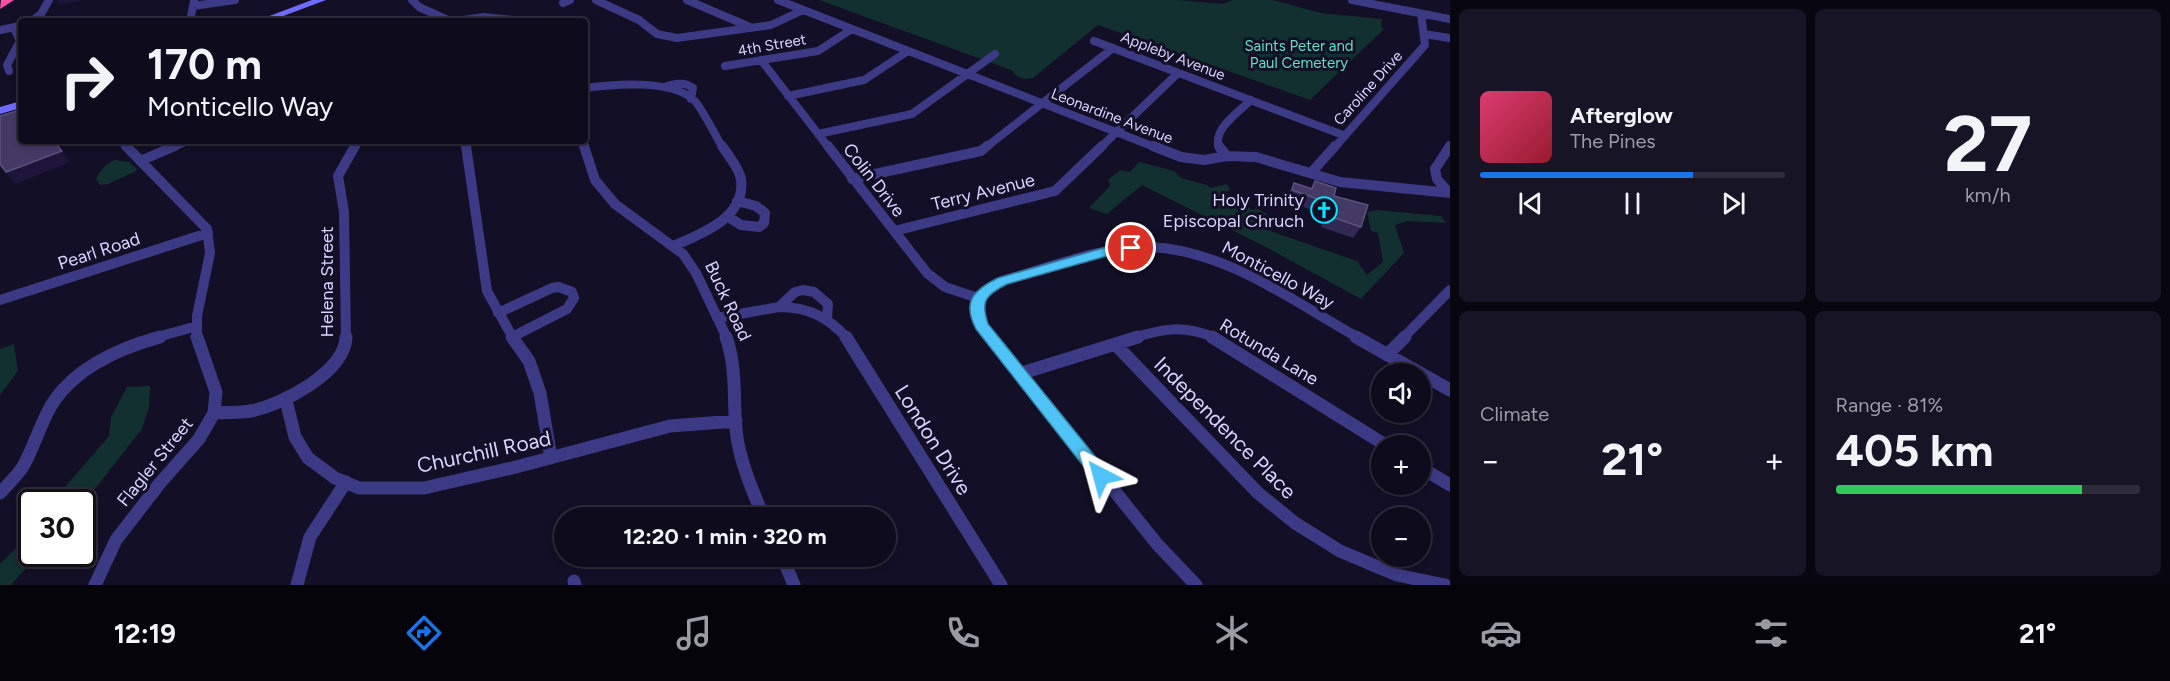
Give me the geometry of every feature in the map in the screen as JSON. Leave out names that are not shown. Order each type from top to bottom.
[{"type":"highway","points":[[0,6],[8,0]]},
{"type":"street","points":[[36,18],[41,15],[49,0]]},
{"type":"street","points":[[191,18],[194,3],[235,0]]},
{"type":"street","points":[[270,18],[321,0]]},
{"type":"street","points":[[412,0],[418,7],[443,18]]},
{"type":"street","points":[[596,0],[639,20],[657,34],[667,37],[751,28],[780,22],[803,9]]},
{"type":"street","points":[[687,0],[751,28]]},
{"type":"street","name":"Leonardine Avenue","points":[[778,0],[1181,157],[1204,160],[1227,156],[1256,157],[1346,183],[1449,192]]},
{"type":"street","points":[[1352,0],[1450,19]]},
{"type":"street","points":[[1421,14],[1424,34],[1450,38]]},
{"type":"street","points":[[477,18],[494,18]]},
{"type":"street","points":[[0,30],[18,27]]},
{"type":"street","name":"4th Street","points":[[725,66],[818,51],[852,29]]},
{"type":"street","name":"Caroline Drive","points":[[1311,173],[1425,45],[1424,34]]},
{"type":"street","name":"Appleby Avenue","points":[[1094,41],[1343,135]]},
{"type":"street","points":[[9,71],[7,65],[18,45]]},
{"type":"street","points":[[852,179],[981,151],[1113,48]]},
{"type":"street","points":[[788,96],[864,80],[908,51]]},
{"type":"street","points":[[818,134],[912,114],[995,54]]},
{"type":"street","name":"Colin Drive","points":[[761,60],[852,179],[934,280],[978,298]]},
{"type":"street","name":"Terry Avenue","points":[[894,231],[1055,191],[1178,73]]},
{"type":"street","points":[[588,88],[624,82],[664,87],[691,99],[703,114],[741,177],[740,195],[728,216],[712,228],[673,246]]},
{"type":"street","points":[[1227,156],[1217,146],[1216,139],[1219,132],[1251,100]]},
{"type":"street","points":[[0,111],[18,105]]},
{"type":"street","points":[[124,144],[207,229],[208,233]]},
{"type":"street","points":[[141,161],[180,144]]},
{"type":"street","name":"Helena Street","points":[[214,413],[251,411],[286,400],[330,368],[346,344],[344,212],[338,176],[356,144]]},
{"type":"street","points":[[466,144],[487,291],[512,337],[529,361],[540,393],[551,458]]},
{"type":"street","name":"Buck Road","points":[[583,144],[595,180],[615,204],[683,254],[696,273],[727,339],[735,369],[736,431],[759,507]]},
{"type":"street","points":[[1449,192],[1434,174],[1434,167],[1450,146]]},
{"type":"street","points":[[728,216],[741,225],[759,227],[764,223],[765,213],[756,206],[737,201]]},
{"type":"street","name":"Pearl Road","points":[[0,300],[208,233]]},
{"type":"street","name":"Flagler Street","points":[[95,585],[116,540],[160,483],[199,439],[214,413],[216,392],[197,339],[197,316],[210,254],[208,233]]},
{"type":"street","name":"Monticello Way","points":[[978,298],[988,288],[1002,281],[1114,250],[1149,247],[1171,249],[1211,260],[1243,273],[1450,390]]},
{"type":"street","points":[[498,313],[552,288],[559,287],[572,292],[574,298],[567,309],[512,337]]},
{"type":"street","name":"London Drive","points":[[779,307],[795,292],[803,290],[814,292],[828,304],[827,319]]},
{"type":"street","points":[[1387,355],[1450,290]]},
{"type":"street","points":[[978,298],[977,311],[981,326],[1157,544],[1196,585]]},
{"type":"street","name":"London Drive","points":[[717,318],[798,306],[827,319],[847,338],[1001,585]]},
{"type":"street","points":[[0,493],[22,468],[36,434],[56,400],[86,369],[128,346],[197,326]]},
{"type":"street","name":"Rotunda Lane","points":[[1019,374],[1163,329],[1179,328],[1215,338],[1371,436]]},
{"type":"street","name":"Independence Place","points":[[1115,344],[1258,493],[1295,523],[1340,551],[1387,571],[1445,585]]},
{"type":"street","name":"Churchill Road","points":[[286,400],[295,437],[308,458],[335,478],[359,488],[424,488],[551,458],[670,426],[736,421]]},
{"type":"street","points":[[1431,473],[1450,485]]},
{"type":"street","points":[[297,585],[309,537],[346,482]]},
{"type":"street","points":[[787,567],[795,585]]},
{"type":"green space","name":"Saints Peter and Paul Cemetery","points":[[819,0],[1177,0],[1223,4],[1232,0],[1273,0],[1321,13],[1382,19],[1381,27],[1384,29],[1310,100],[1098,25],[1033,78],[1018,77],[1011,70]]},
{"type":"green space","points":[[115,160],[129,162],[137,169],[108,184],[100,185],[96,179],[101,170]]},
{"type":"green space","points":[[1139,162],[1174,171],[1181,178],[1207,185],[1210,188],[1227,184],[1230,189],[1225,194],[1252,210],[1258,209],[1267,214],[1261,228],[1357,261],[1367,275],[1383,262],[1378,233],[1371,231],[1367,212],[1377,210],[1441,216],[1446,223],[1408,221],[1395,225],[1404,253],[1361,299],[1262,245],[1142,185],[1107,214],[1089,208],[1110,186],[1108,180],[1120,170],[1130,172]]},
{"type":"green space","points":[[14,344],[18,371],[0,395],[0,349]]},
{"type":"green space","points":[[150,386],[149,407],[142,429],[95,489],[63,489],[109,436],[111,417],[127,387]]},
{"type":"green space","points":[[18,544],[18,567],[27,567],[11,585],[0,585],[0,564]]},
{"type":"building","points":[[16,111],[18,113],[18,144],[56,144],[62,151],[6,172],[0,164],[0,116]]},
{"type":"building","points":[[1315,181],[1336,188],[1334,196],[1368,205],[1361,227],[1329,216],[1332,204],[1292,190],[1294,183],[1312,189]]},
{"type":"place","name":"Holy Trinity Episcopal Chruch","points":[[1324,210]]},
{"type":"route","points":[[1101,476],[981,326],[977,311],[978,298],[988,288],[1002,281],[1114,250],[1131,248]]}]
